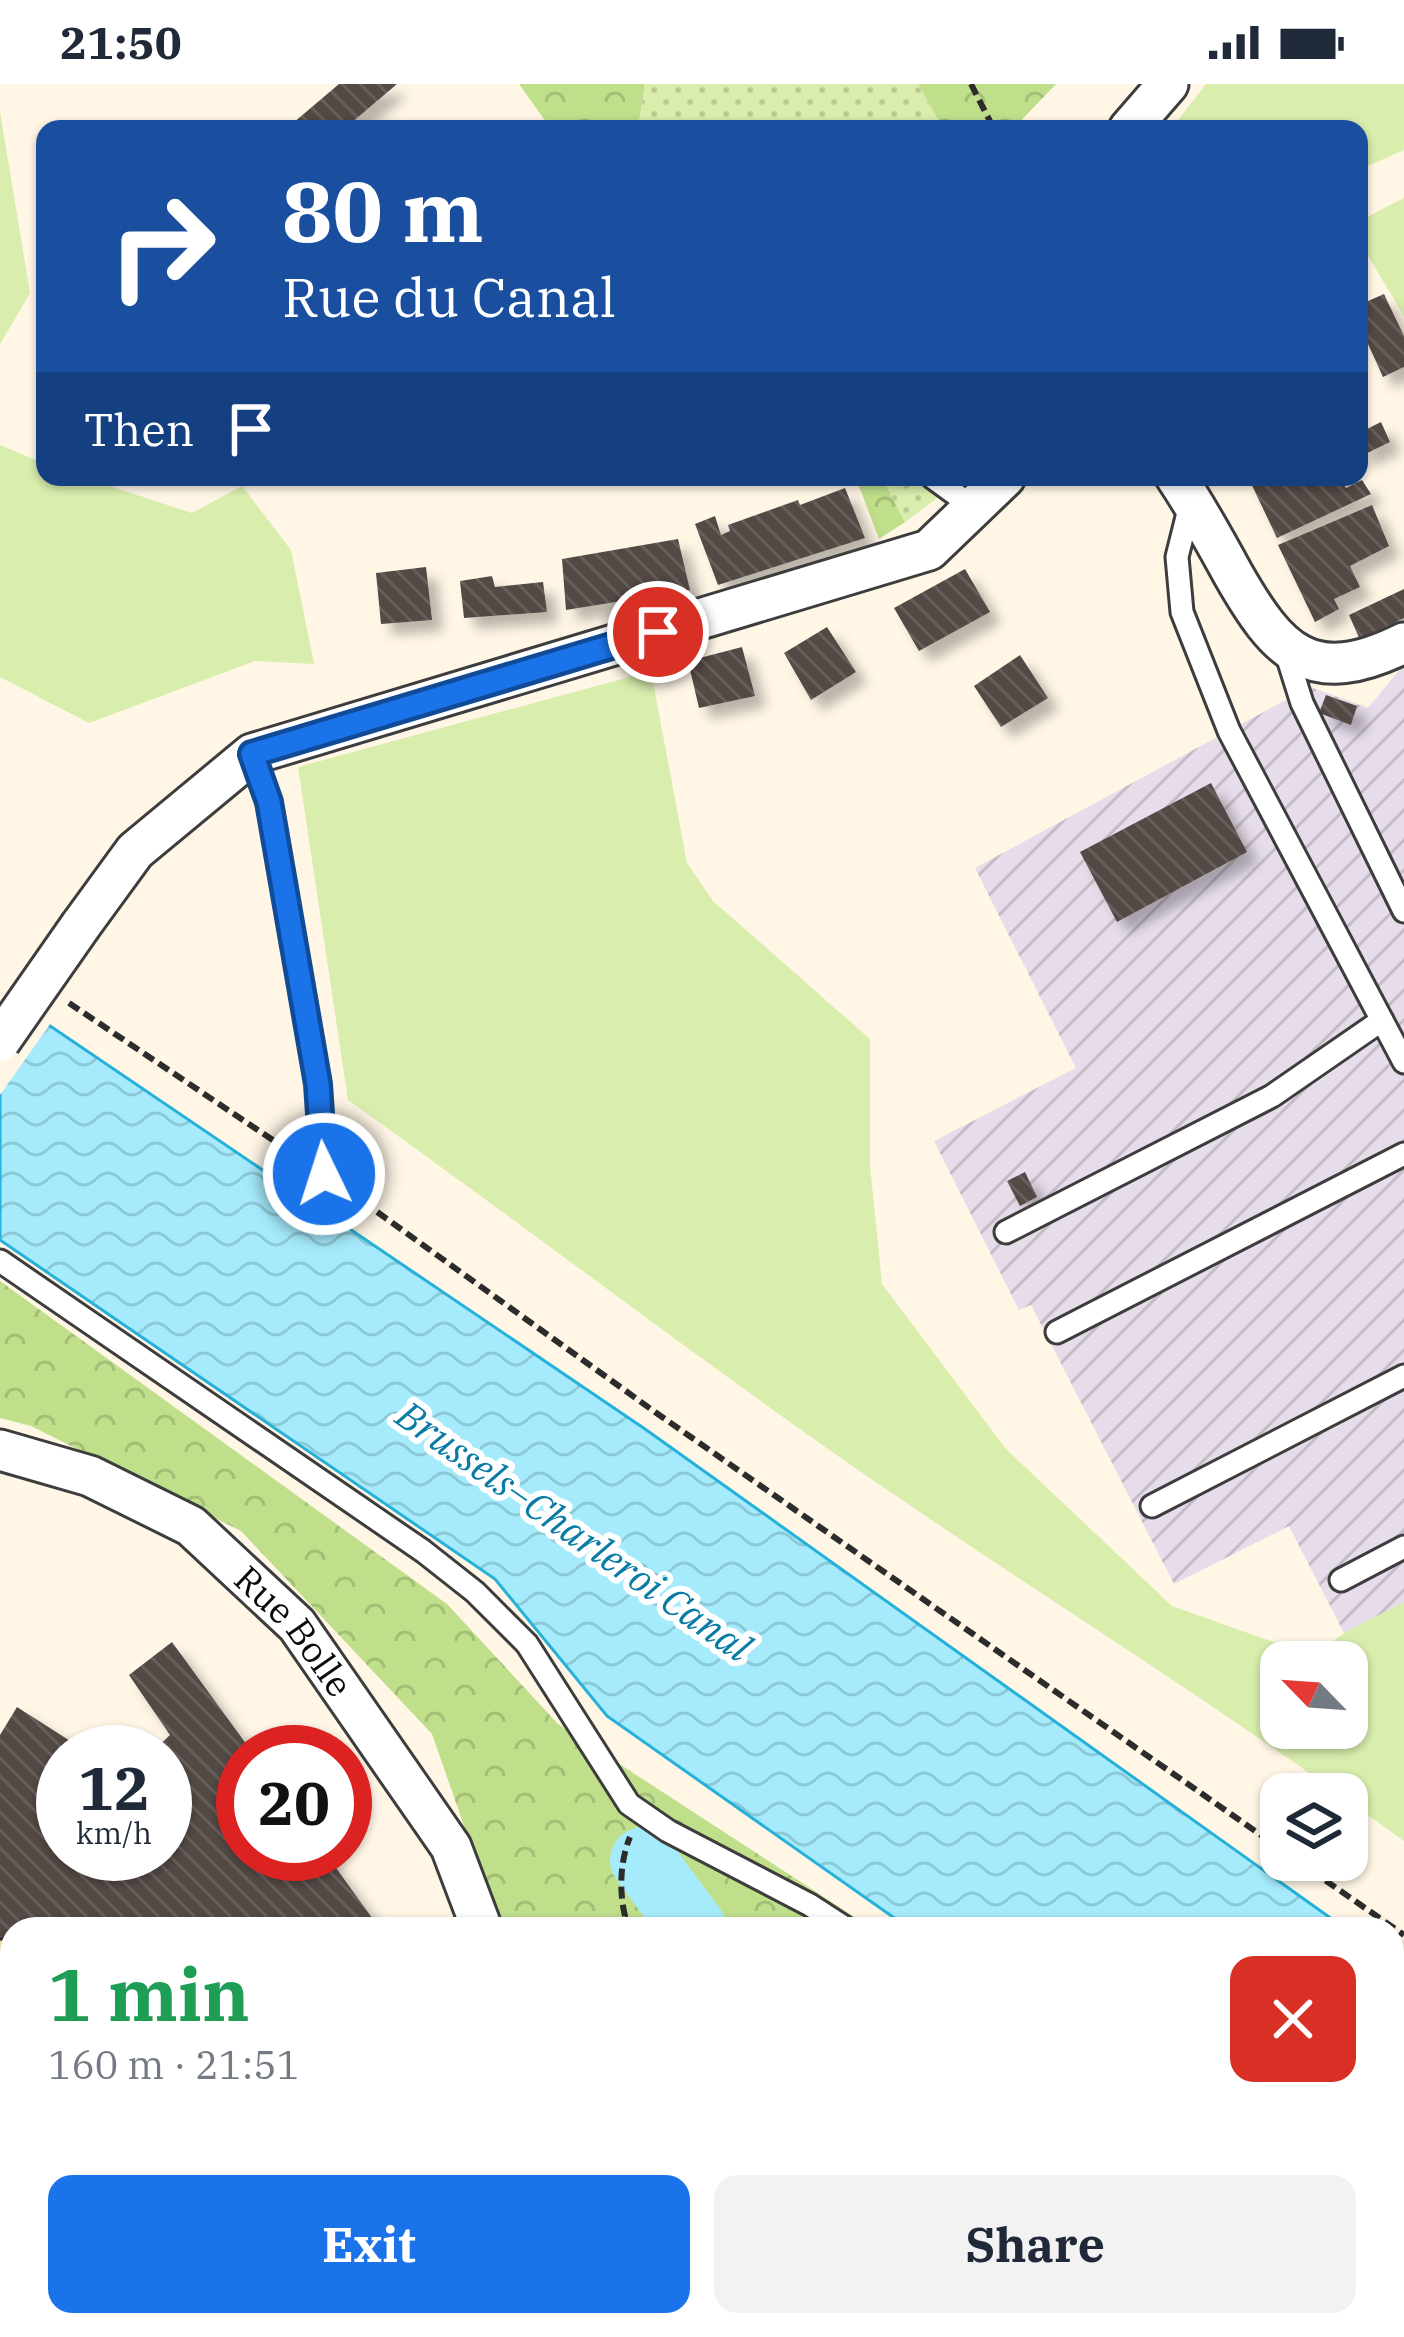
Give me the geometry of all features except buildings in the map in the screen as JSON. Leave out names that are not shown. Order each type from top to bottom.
[{"type":"street","points":[[1137,120],[1168,84]]},
{"type":"street","points":[[0,1042],[135,851],[252,754],[929,550],[996,486]]},
{"type":"street","points":[[1184,489],[1262,624],[1285,649],[1319,662],[1350,662],[1404,643]]},
{"type":"street","name":"Rue Bolle","points":[[0,1450],[90,1476],[190,1526],[297,1625],[451,1847],[477,1917]]},
{"type":"lane","points":[[945,486],[974,507]]},
{"type":"lane","points":[[1184,489],[1178,557],[1182,612],[1229,730],[1404,1062]]},
{"type":"lane","points":[[1285,649],[1302,703],[1404,911]]},
{"type":"lane","points":[[252,754],[269,802],[318,1084],[324,1174]]},
{"type":"lane","points":[[1006,1232],[1272,1096],[1382,1020]]},
{"type":"lane","points":[[1057,1332],[1404,1154]]},
{"type":"lane","points":[[0,1261],[404,1538],[475,1592],[527,1645],[629,1804],[668,1831],[829,1917]]},
{"type":"lane","points":[[1152,1505],[1404,1376]]},
{"type":"lane","points":[[1341,1580],[1404,1546]]},
{"type":"path","points":[[971,84],[989,120]]},
{"type":"path","points":[[57,995],[324,1174],[1260,1835]]},
{"type":"path","points":[[624,1917],[620,1897],[625,1850],[641,1813]]},
{"type":"path","points":[[1326,1881],[1378,1917]]},
{"type":"shaded area","points":[[1404,664],[1404,1602],[1344,1633],[1289,1526],[1174,1584],[1031,1305],[1019,1310],[934,1141],[1076,1068],[975,868],[1310,687],[1368,708]]},
{"type":"green space","points":[[519,84],[645,84],[639,120],[545,120]]},
{"type":"green space","points":[[645,84],[918,84],[938,120],[639,120]]},
{"type":"green space","points":[[918,84],[1056,84],[1022,120],[938,120]]},
{"type":"green space","points":[[1206,84],[1404,84],[1404,150],[1368,166],[1368,120],[1178,120]]},
{"type":"green space","points":[[0,112],[30,293],[0,344]]},
{"type":"green space","points":[[1404,198],[1404,316],[1368,256],[1368,216]]},
{"type":"green space","points":[[0,445],[36,460],[36,486],[110,486],[192,513],[242,486],[291,550],[314,664],[255,661],[89,723],[0,677]]},
{"type":"green space","points":[[859,486],[887,486],[905,522],[879,539]]},
{"type":"green space","points":[[887,486],[954,486],[905,522]]},
{"type":"green space","points":[[651,671],[687,863],[713,901],[870,1039],[870,1166],[882,1284],[1006,1449],[1172,1606],[1271,1641],[1260,1641],[1260,1739],[804,1432],[348,1100],[298,767]]},
{"type":"green space","points":[[0,1281],[447,1604],[558,1724],[855,1917],[496,1917],[432,1734],[241,1531],[31,1426],[0,1418]]},
{"type":"green space","points":[[1404,1602],[1404,1841],[1368,1815],[1368,1773],[1309,1773],[1274,1749],[1368,1749],[1368,1641],[1333,1641]]},
{"type":"water","name":"Brussels–Charleroi Canal","points":[[0,992],[645,1429],[1260,1868],[1260,1881],[1279,1881],[1329,1917],[893,1917],[607,1716],[495,1579],[0,1240]]},
{"type":"pier","points":[[0,989],[53,1020],[0,1095]]},
{"type":"waterway","points":[[643,1860],[685,1917]]},
{"type":"route","points":[[324,1174],[318,1084],[269,802],[252,754],[658,632]]}]
